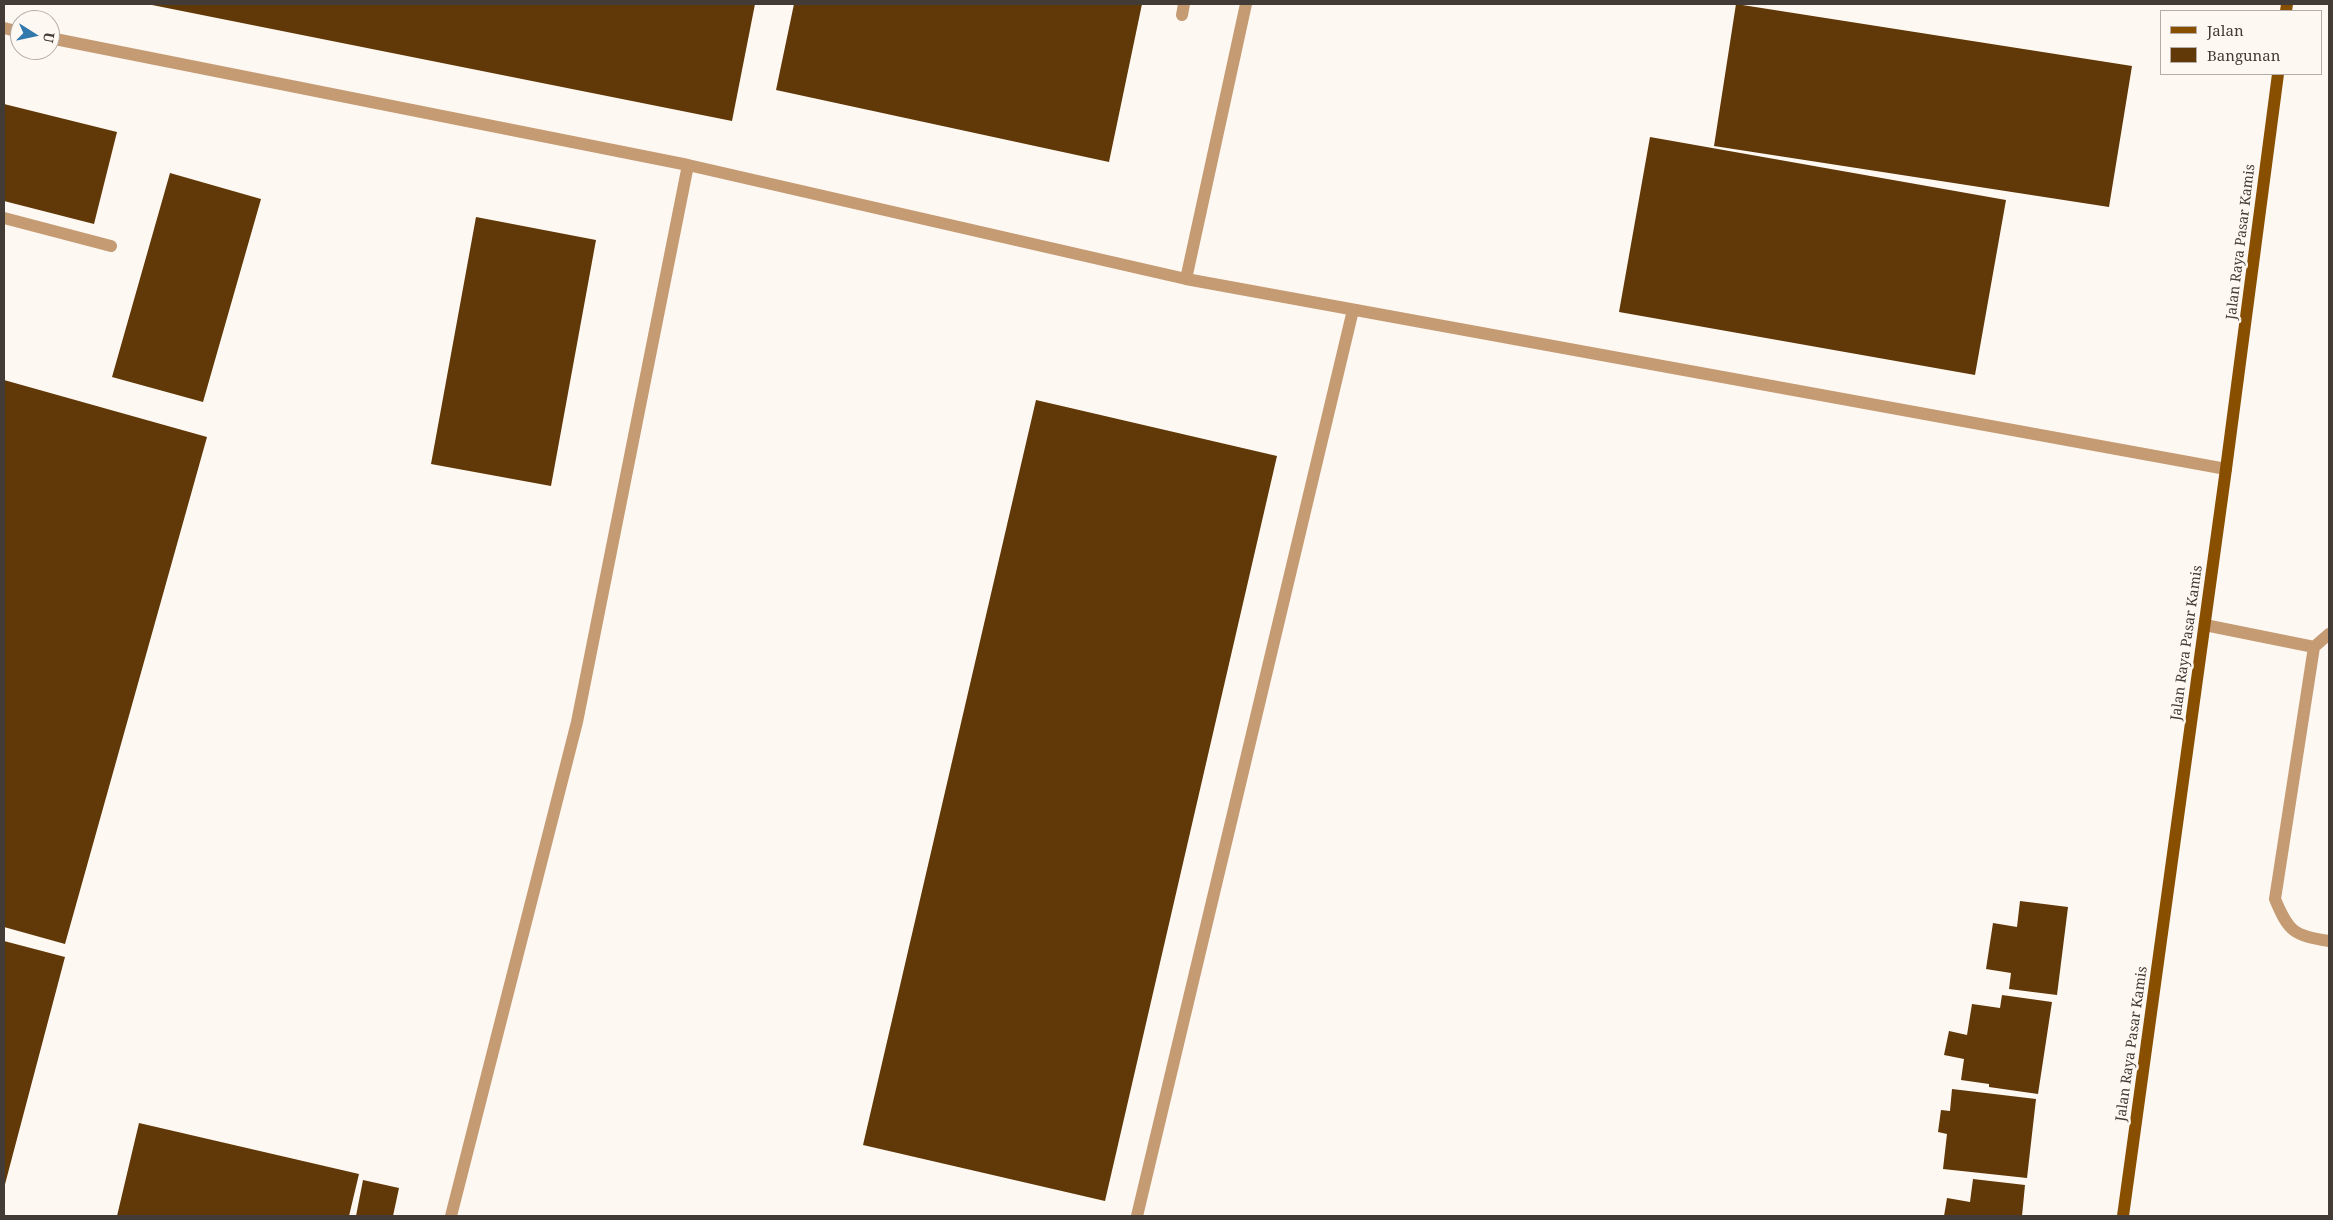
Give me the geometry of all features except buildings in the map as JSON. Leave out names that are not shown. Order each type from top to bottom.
[{"type":"main road","name":"Jalan Raya Pasar Kamis","points":[[2123,1216],[2205,625],[2278,75]]},
{"type":"lane","points":[[1186,279],[1246,4]]},
{"type":"lane","points":[[60,40],[688,165],[1186,279],[2226,469]]},
{"type":"lane","points":[[451,1216],[577,722],[688,165]]},
{"type":"lane","points":[[4,218],[110,246]]},
{"type":"lane","points":[[1137,1216],[1353,310]]},
{"type":"lane","points":[[2205,625],[2314,647]]},
{"type":"lane","points":[[2329,634],[2314,647],[2275,899],[2284,921],[2302,936],[2329,941]]}]
